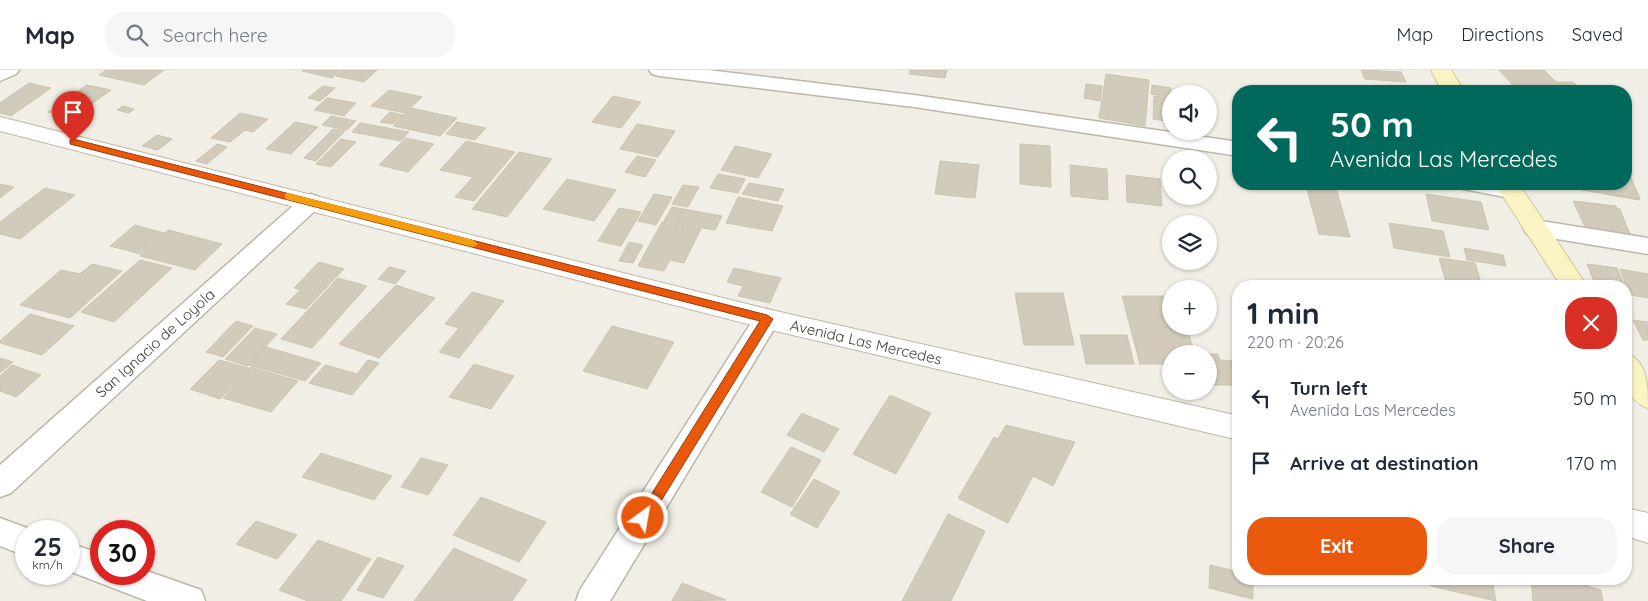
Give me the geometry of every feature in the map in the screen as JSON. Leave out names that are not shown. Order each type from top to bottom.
[{"type":"main road","points":[[1441,70],[1450,85]]},
{"type":"main road","points":[[1510,190],[1570,280]]},
{"type":"main road","points":[[1632,373],[1648,396]]},
{"type":"street","points":[[0,75],[9,70]]},
{"type":"street","points":[[659,70],[914,101],[1232,148]]},
{"type":"street","name":"Avenida Las Mercedes","points":[[0,124],[767,319],[1232,426]]},
{"type":"street","name":"San Ignacio de Loyola","points":[[0,484],[311,202]]},
{"type":"street","points":[[1535,228],[1648,246]]},
{"type":"street","points":[[592,601],[767,319]]},
{"type":"street","points":[[1632,524],[1648,528]]},
{"type":"street","points":[[0,532],[15,538]]},
{"type":"street","points":[[145,585],[189,601]]},
{"type":"building","points":[[106,70],[164,70],[144,85],[99,75]]},
{"type":"building","points":[[341,70],[332,78],[302,71]]},
{"type":"building","points":[[343,70],[377,70],[364,82],[336,76]]},
{"type":"building","points":[[910,70],[947,70],[945,78],[909,74]]},
{"type":"building","points":[[1361,70],[1401,72],[1406,82],[1365,79]]},
{"type":"building","points":[[1499,70],[1544,70],[1556,82],[1573,82],[1576,85],[1512,85]]},
{"type":"building","points":[[1106,74],[1149,80],[1145,126],[1099,118]]},
{"type":"building","points":[[29,83],[51,88],[11,116],[0,113],[0,103]]},
{"type":"building","points":[[1086,84],[1102,86],[1100,101],[1084,98]]},
{"type":"building","points":[[87,85],[111,90],[72,118],[48,112]]},
{"type":"building","points":[[1152,85],[1162,87],[1162,96],[1151,94]]},
{"type":"building","points":[[323,86],[335,88],[320,101],[308,98]]},
{"type":"building","points":[[389,90],[422,97],[405,113],[371,106]]},
{"type":"building","points":[[613,96],[641,102],[621,128],[592,122]]},
{"type":"building","points":[[1154,96],[1162,97],[1162,120],[1153,119]]},
{"type":"building","points":[[327,98],[356,103],[344,116],[314,110]]},
{"type":"building","points":[[123,106],[134,109],[129,113],[117,110]]},
{"type":"building","points":[[411,108],[457,118],[440,136],[393,126]]},
{"type":"building","points":[[390,112],[403,115],[393,124],[380,122]]},
{"type":"building","points":[[240,113],[268,119],[253,132],[245,130],[230,142],[211,138]]},
{"type":"building","points":[[331,116],[356,121],[347,130],[322,125]]},
{"type":"building","points":[[295,122],[318,127],[291,154],[266,149]]},
{"type":"building","points":[[457,122],[486,128],[475,140],[446,134]]},
{"type":"building","points":[[360,123],[409,132],[401,141],[352,132]]},
{"type":"building","points":[[637,124],[675,131],[658,157],[620,149]]},
{"type":"building","points":[[333,129],[345,131],[316,161],[304,158]]},
{"type":"building","points":[[157,135],[172,139],[158,150],[142,146]]},
{"type":"building","points":[[406,138],[434,144],[408,172],[379,165]]},
{"type":"building","points":[[341,139],[356,142],[331,167],[316,164]]},
{"type":"building","points":[[466,141],[515,152],[474,201],[455,197],[473,177],[440,170]]},
{"type":"building","points":[[217,144],[227,147],[207,164],[196,161]]},
{"type":"building","points":[[1020,144],[1050,146],[1051,187],[1020,184]]},
{"type":"building","points":[[735,146],[772,154],[758,178],[721,170]]},
{"type":"building","points":[[519,152],[552,159],[507,217],[472,209]]},
{"type":"building","points":[[637,156],[656,160],[645,177],[625,172]]},
{"type":"building","points":[[940,161],[979,165],[975,198],[935,194]]},
{"type":"building","points":[[1070,165],[1107,169],[1108,200],[1071,196]]},
{"type":"building","points":[[718,174],[745,179],[738,193],[710,188]]},
{"type":"building","points":[[1126,175],[1160,179],[1162,206],[1127,202]]},
{"type":"building","points":[[567,179],[616,190],[594,221],[543,209]]},
{"type":"building","points":[[1632,180],[1640,199],[1581,190],[1632,190]]},
{"type":"building","points":[[749,183],[784,189],[778,201],[742,194]]},
{"type":"building","points":[[0,184],[14,187],[0,198]]},
{"type":"building","points":[[683,185],[699,187],[688,207],[672,204]]},
{"type":"building","points":[[1632,185],[1639,200],[1604,194],[1602,190],[1632,190]]},
{"type":"building","points":[[45,188],[75,195],[20,239],[0,234],[0,222]]},
{"type":"building","points":[[1307,190],[1337,190],[1350,237],[1319,234]]},
{"type":"building","points":[[654,194],[672,197],[656,225],[638,221]]},
{"type":"building","points":[[1426,194],[1481,202],[1489,230],[1432,221]]},
{"type":"building","points":[[738,197],[783,206],[772,231],[726,223]]},
{"type":"building","points":[[1573,201],[1616,206],[1631,235],[1586,229]]},
{"type":"building","points":[[1581,203],[1620,209],[1630,236],[1590,229]]},
{"type":"building","points":[[672,207],[722,216],[715,230],[664,221]]},
{"type":"building","points":[[619,208],[641,212],[621,246],[598,241]]},
{"type":"building","points":[[662,222],[701,229],[684,263],[670,260],[664,271],[638,266]]},
{"type":"building","points":[[1389,223],[1443,231],[1450,257],[1394,248]]},
{"type":"building","points":[[135,225],[164,233],[140,254],[110,246]]},
{"type":"building","points":[[168,230],[222,244],[195,270],[140,256]]},
{"type":"building","points":[[629,242],[643,245],[633,263],[619,261]]},
{"type":"building","points":[[1464,248],[1503,255],[1506,266],[1467,260]]},
{"type":"building","points":[[1439,258],[1475,263],[1480,280],[1445,280]]},
{"type":"building","points":[[140,260],[172,268],[114,322],[81,312]]},
{"type":"building","points":[[319,262],[344,269],[319,295],[294,288]]},
{"type":"building","points":[[92,264],[122,271],[70,318],[20,305],[61,270],[80,274]]},
{"type":"building","points":[[1587,264],[1617,268],[1622,280],[1594,280]]},
{"type":"building","points":[[389,267],[406,271],[395,284],[378,279]]},
{"type":"building","points":[[734,268],[781,278],[770,303],[738,296],[743,286],[727,282]]},
{"type":"building","points":[[1620,269],[1648,274],[1648,298],[1632,295],[1632,280],[1624,280]]},
{"type":"building","points":[[338,278],[367,286],[312,348],[281,339]]},
{"type":"building","points":[[396,285],[435,298],[379,358],[339,344]]},
{"type":"building","points":[[299,291],[319,296],[306,309],[286,304]]},
{"type":"building","points":[[472,292],[504,301],[459,358],[439,352],[459,328],[445,324]]},
{"type":"building","points":[[1015,293],[1063,293],[1074,345],[1024,345]]},
{"type":"building","points":[[1122,296],[1162,296],[1162,335],[1189,335],[1192,345],[1162,345],[1162,364],[1140,364]]},
{"type":"building","points":[[30,314],[74,326],[42,355],[0,343]]},
{"type":"building","points":[[1633,320],[1648,322],[1648,340],[1643,340]]},
{"type":"building","points":[[236,321],[253,326],[223,357],[206,352]]},
{"type":"building","points":[[612,326],[674,342],[647,389],[583,371]]},
{"type":"building","points":[[255,328],[277,334],[248,366],[225,359]]},
{"type":"building","points":[[1080,335],[1127,335],[1134,364],[1086,364]]},
{"type":"building","points":[[266,347],[321,363],[305,381],[249,365]]},
{"type":"building","points":[[1217,354],[1220,360],[1232,361],[1232,385],[1217,385]]},
{"type":"building","points":[[0,358],[13,362],[0,373]]},
{"type":"building","points":[[219,360],[249,368],[220,399],[190,389]]},
{"type":"building","points":[[368,360],[379,363],[352,395],[309,383],[325,365],[357,374]]},
{"type":"building","points":[[474,364],[514,376],[491,409],[449,397]]},
{"type":"building","points":[[12,365],[41,375],[16,397],[0,391],[0,376]]},
{"type":"building","points":[[251,367],[298,381],[271,412],[223,398]]},
{"type":"building","points":[[890,395],[931,413],[896,474],[853,454]]},
{"type":"building","points":[[802,413],[839,429],[824,452],[787,435]]},
{"type":"building","points":[[1006,425],[1075,442],[1053,486],[1033,476],[1008,523],[958,498],[994,437],[998,439]]},
{"type":"building","points":[[791,447],[821,460],[792,507],[761,492]]},
{"type":"building","points":[[321,453],[392,476],[374,500],[302,477]]},
{"type":"building","points":[[421,458],[448,465],[428,495],[401,487]]},
{"type":"building","points":[[814,479],[840,492],[817,528],[790,514]]},
{"type":"building","points":[[481,497],[546,522],[519,562],[453,535]]},
{"type":"building","points":[[948,514],[985,531],[951,601],[902,601]]},
{"type":"building","points":[[256,521],[297,535],[277,559],[236,544]]},
{"type":"building","points":[[318,540],[371,559],[341,601],[308,601],[279,590]]},
{"type":"building","points":[[454,548],[527,580],[512,601],[414,601]]},
{"type":"building","points":[[378,557],[404,566],[383,598],[357,590]]},
{"type":"building","points":[[1210,565],[1232,570],[1232,585],[1253,585],[1253,599],[1209,588]]},
{"type":"building","points":[[682,583],[726,600],[672,601]]},
{"type":"building","points":[[1493,585],[1496,601],[1431,586]]},
{"type":"building","points":[[1532,585],[1584,585],[1601,590],[1603,601],[1533,601]]},
{"type":"slow traffic","points":[[288,197],[473,244]]},
{"type":"route","points":[[73,142],[767,319],[643,518]]}]
